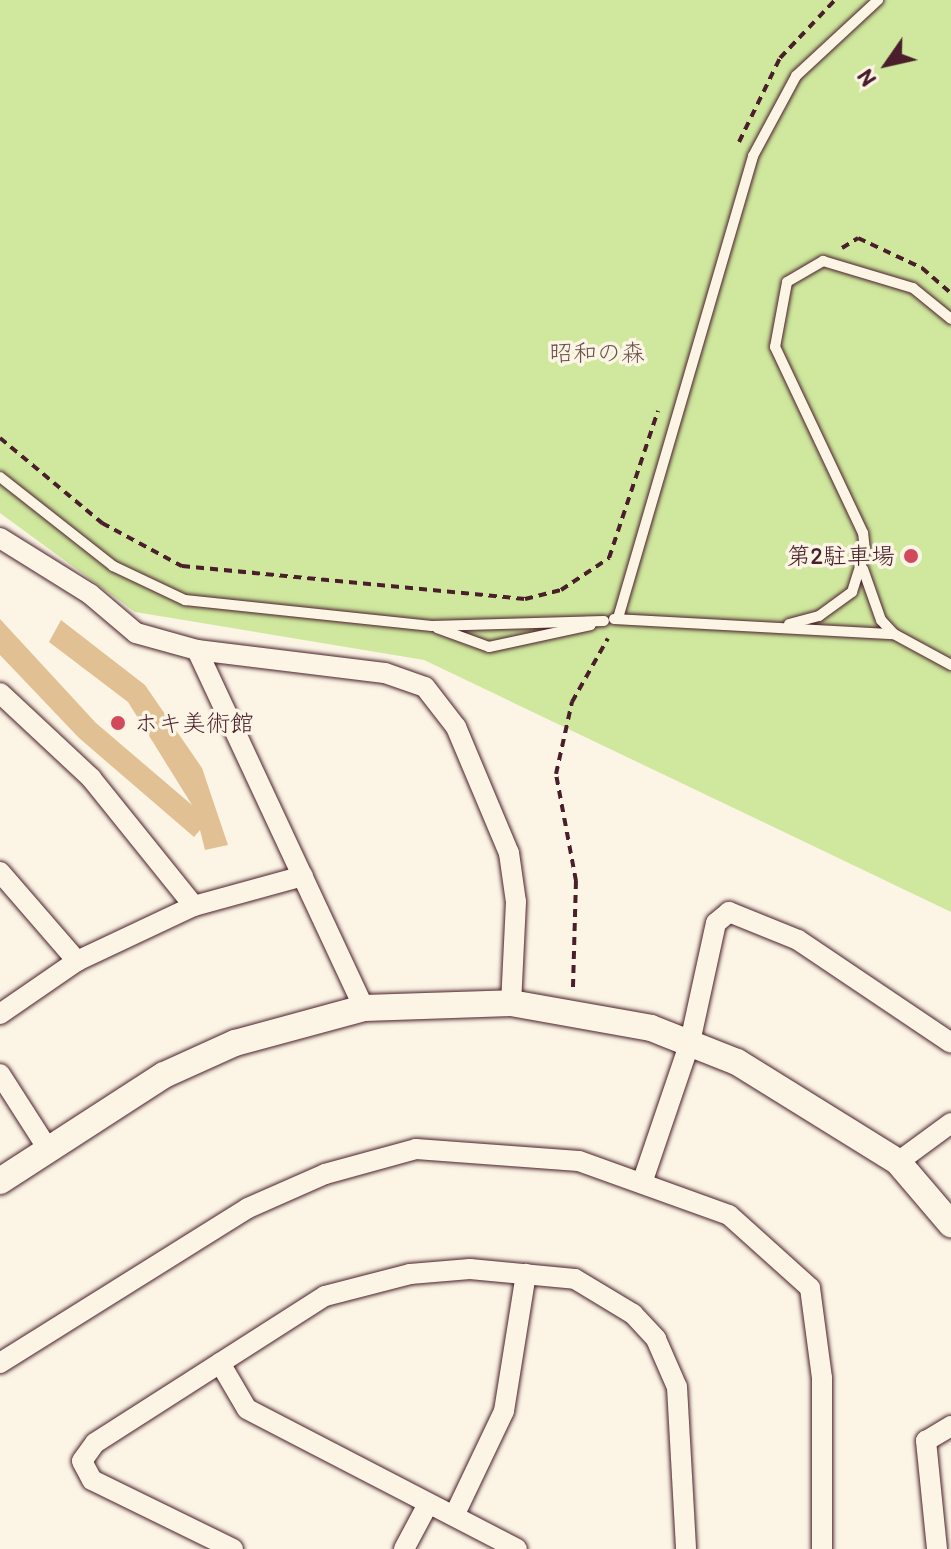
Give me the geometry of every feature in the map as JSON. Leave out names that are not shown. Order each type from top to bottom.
[{"type":"street","points":[[0,538],[136,633],[197,650],[385,673],[425,687],[456,727],[509,853],[516,902],[511,1003]]},
{"type":"street","points":[[197,650],[364,1008]]},
{"type":"street","points":[[0,693],[91,778],[194,906]]},
{"type":"street","points":[[0,872],[77,961]]},
{"type":"street","points":[[0,1014],[77,961],[194,906],[303,876]]},
{"type":"street","points":[[642,1183],[690,1042],[716,923],[729,912],[798,940],[951,1043]]},
{"type":"street","points":[[0,1181],[192,1062],[297,1022],[364,1008],[511,1003],[571,1011],[690,1042],[812,1104],[898,1162],[951,1224]]},
{"type":"street","points":[[0,1074],[48,1149]]},
{"type":"street","points":[[898,1162],[951,1123]]},
{"type":"street","points":[[0,1363],[248,1208],[325,1174],[416,1149],[514,1151],[579,1161],[729,1215],[810,1288],[822,1378],[822,1549]]},
{"type":"street","points":[[233,1549],[92,1480],[82,1461],[95,1443],[325,1296],[410,1274],[526,1274],[575,1279],[633,1314],[656,1339],[677,1387],[686,1549]]},
{"type":"street","points":[[454,1516],[504,1411],[526,1274]]},
{"type":"street","points":[[220,1363],[247,1409],[517,1549]]},
{"type":"street","points":[[937,1549],[926,1441],[951,1426]]},
{"type":"street","points":[[404,1549],[428,1504]]},
{"type":"lane","points":[[618,618],[753,156],[796,76],[878,0]]},
{"type":"lane","points":[[951,319],[913,288],[835,264],[802,267],[787,282],[775,347],[863,533],[863,567],[881,620],[894,634],[951,665]]},
{"type":"lane","points":[[0,477],[143,586],[234,607],[432,626],[604,621]]},
{"type":"lane","points":[[789,624],[819,616],[852,592],[863,567]]},
{"type":"lane","points":[[432,626],[489,647],[525,644],[618,618],[789,624],[894,634]]},
{"type":"path","points":[[738,146],[780,58],[835,0]]},
{"type":"path","points":[[835,264],[845,241],[858,238],[922,268],[951,293]]},
{"type":"path","points":[[0,438],[102,523],[182,566],[525,599],[561,590],[609,558],[660,404]]},
{"type":"path","points":[[571,1011],[576,881],[556,774],[572,702],[618,618]]},
{"type":"green space","name":"昭和の森","points":[[0,0],[951,0],[951,912],[424,660],[135,612],[0,513]]},
{"type":"building","points":[[0,619],[96,723],[192,805],[128,702],[49,642],[61,620],[145,685],[202,768],[228,845],[205,850],[200,830],[194,837],[79,738],[0,655]]},
{"type":"place","name":"第2駐車場","points":[[911,556]]},
{"type":"place","name":"ホキ美術館","points":[[118,723]]}]
